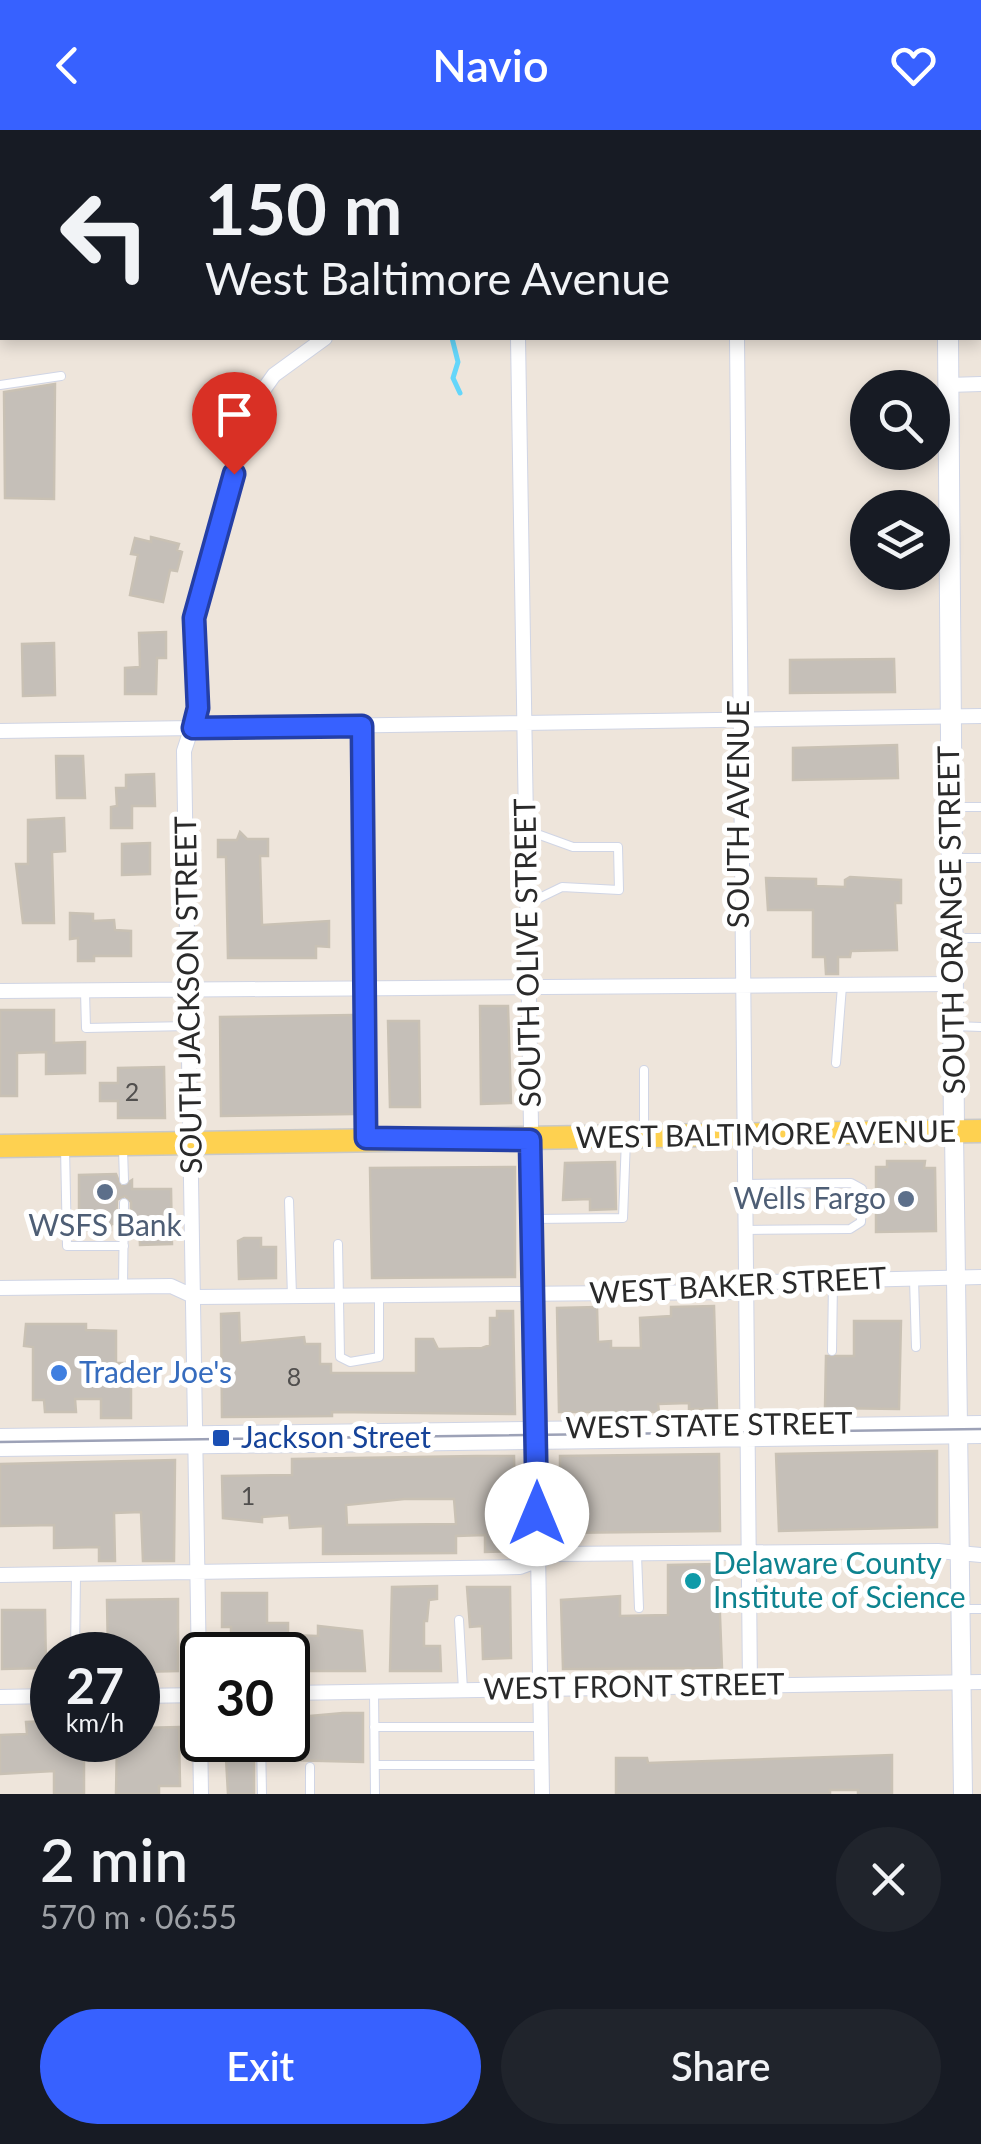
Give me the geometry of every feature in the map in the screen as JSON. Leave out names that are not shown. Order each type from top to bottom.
[{"type":"main road","name":"SOUTH ORANGE STREET","points":[[948,340],[948,370]]},
{"type":"main road","name":"SOUTH ORANGE STREET","points":[[949,470],[954,1132]]},
{"type":"main road","name":"WEST BALTIMORE AVENUE","points":[[0,1146],[981,1131]]},
{"type":"street","name":"SOUTH JACKSON STREET","points":[[200,1632],[184,751],[198,708],[194,618],[254,403],[274,375],[323,340]]},
{"type":"street","name":"SOUTH OLIVE STREET","points":[[518,340],[542,1794]]},
{"type":"street","name":"SOUTH AVENUE","points":[[737,340],[742,1184],[750,1686]]},
{"type":"street","points":[[950,385],[981,384]]},
{"type":"street","points":[[0,732],[981,716]]},
{"type":"street","points":[[362,726],[366,1138]]},
{"type":"street","points":[[0,991],[953,984]]},
{"type":"street","name":"SOUTH ORANGE STREET","points":[[954,1132],[963,1794]]},
{"type":"street","name":"WEST BAKER STREET","points":[[0,1288],[177,1286],[194,1297],[744,1292],[769,1282],[981,1277]]},
{"type":"street","name":"WEST STATE STREET","points":[[197,1439],[959,1429],[981,1423]]},
{"type":"street","name":"WEST STATE STREET","points":[[959,1429],[981,1436]]},
{"type":"street","points":[[0,1436],[197,1439]]},
{"type":"street","points":[[0,1448],[197,1439]]},
{"type":"street","points":[[0,1576],[520,1567],[556,1554],[938,1551],[981,1556]]},
{"type":"street","name":"WEST FRONT STREET","points":[[310,1692],[981,1682]]},
{"type":"street","points":[[0,1698],[30,1697]]},
{"type":"street","name":"SOUTH JACKSON STREET","points":[[200,1794],[201,1762]]},
{"type":"lane","points":[[0,385],[61,376]]},
{"type":"lane","points":[[951,807],[981,807]]},
{"type":"lane","points":[[526,830],[574,848],[618,847],[619,890],[562,887],[527,904]]},
{"type":"lane","points":[[952,858],[981,858]]},
{"type":"lane","points":[[953,938],[981,938]]},
{"type":"lane","points":[[836,1063],[842,986]]},
{"type":"lane","points":[[85,991],[86,1028],[190,1026]]},
{"type":"lane","points":[[954,1026],[981,1026]]},
{"type":"lane","points":[[533,1219],[623,1218],[644,1070]]},
{"type":"lane","points":[[124,1144],[124,1180]]},
{"type":"lane","points":[[65,1145],[67,1246],[124,1246]]},
{"type":"lane","points":[[742,1184],[850,1184],[862,1189],[861,1222],[850,1229],[743,1230]]},
{"type":"lane","points":[[290,1201],[292,1296]]},
{"type":"lane","points":[[123,1286],[124,1203]]},
{"type":"lane","points":[[338,1244],[340,1358],[350,1362],[379,1358],[378,1296]]},
{"type":"lane","points":[[914,1279],[916,1347]]},
{"type":"lane","points":[[832,1281],[832,1352]]},
{"type":"lane","points":[[637,1554],[639,1608]]},
{"type":"lane","points":[[76,1574],[76,1632]]},
{"type":"lane","points":[[960,1609],[981,1609]]},
{"type":"lane","points":[[459,1620],[462,1690]]},
{"type":"lane","points":[[374,1691],[374,1794]]},
{"type":"lane","points":[[374,1728],[541,1727]]},
{"type":"lane","points":[[261,1762],[262,1794]]},
{"type":"lane","points":[[375,1765],[542,1765]]},
{"type":"lane","points":[[310,1768],[310,1794]]},
{"type":"building","points":[[55,384],[54,499],[5,498],[4,392]]},
{"type":"building","points":[[151,537],[179,544],[177,550],[182,552],[177,571],[170,570],[163,602],[130,595],[138,555],[131,554],[135,538],[151,542]]},
{"type":"building","points":[[166,632],[166,658],[157,658],[156,694],[125,694],[125,668],[140,667],[139,633]]},
{"type":"building","points":[[54,643],[55,695],[23,696],[22,644]]},
{"type":"building","points":[[894,659],[895,692],[790,693],[790,660]]},
{"type":"building","points":[[897,745],[898,778],[793,780],[793,748]]},
{"type":"building","points":[[56,756],[83,756],[85,798],[57,798]]},
{"type":"building","points":[[154,774],[155,806],[132,806],[132,828],[111,828],[111,807],[117,806],[116,788],[126,788],[126,775]]},
{"type":"building","points":[[64,818],[65,851],[52,852],[54,923],[23,923],[16,864],[28,864],[28,820]]},
{"type":"building","points":[[240,832],[247,839],[268,839],[268,856],[260,856],[262,925],[329,921],[329,947],[316,946],[316,958],[228,958],[226,857],[218,857],[218,840],[237,840]]},
{"type":"building","points":[[150,843],[150,874],[122,875],[122,844]]},
{"type":"building","points":[[766,878],[816,879],[816,886],[845,887],[845,880],[901,880],[901,903],[895,903],[897,950],[851,951],[850,957],[838,957],[838,974],[826,974],[825,957],[813,957],[813,910],[768,910]]},
{"type":"building","points":[[70,913],[93,914],[93,921],[114,920],[115,930],[131,931],[131,956],[94,956],[94,961],[78,961],[78,938],[70,939]]},
{"type":"building","points":[[480,1006],[508,1006],[511,1103],[481,1104]]},
{"type":"building","points":[[0,1010],[54,1010],[54,1043],[85,1042],[85,1073],[46,1074],[46,1052],[17,1053],[17,1096],[0,1096]]},
{"type":"building","points":[[352,1015],[354,1114],[221,1116],[220,1017]]},
{"type":"building","points":[[388,1021],[419,1021],[420,1107],[390,1107]]},
{"type":"building","points":[[164,1067],[165,1118],[118,1118],[118,1101],[100,1101],[100,1083],[118,1083],[118,1068]]},
{"type":"building","name":"Wells Fargo","points":[[887,1161],[925,1161],[924,1168],[935,1168],[936,1231],[876,1232],[876,1167],[887,1167]]},
{"type":"building","points":[[615,1162],[616,1209],[590,1210],[590,1199],[563,1200],[565,1163]]},
{"type":"building","points":[[515,1167],[515,1277],[372,1278],[370,1168]]},
{"type":"building","points":[[116,1174],[121,1187],[132,1180],[132,1189],[171,1189],[172,1244],[140,1245],[139,1224],[131,1224],[131,1202],[125,1196],[117,1200],[116,1224],[111,1224],[111,1230],[79,1231],[79,1175]]},
{"type":"building","points":[[261,1238],[261,1247],[276,1247],[276,1278],[239,1279],[238,1241]]},
{"type":"building","points":[[714,1306],[717,1409],[689,1409],[689,1403],[658,1404],[659,1412],[559,1412],[557,1308],[597,1307],[598,1342],[611,1341],[611,1348],[641,1348],[640,1318],[671,1316],[671,1307]]},
{"type":"building","points":[[497,1311],[513,1311],[515,1414],[332,1412],[332,1416],[222,1417],[221,1314],[239,1313],[240,1343],[304,1337],[305,1344],[320,1344],[320,1364],[331,1364],[331,1373],[416,1373],[416,1339],[433,1339],[438,1349],[482,1348],[490,1345],[490,1318],[497,1318]]},
{"type":"building","points":[[854,1321],[901,1321],[899,1409],[825,1408],[826,1356],[854,1356]]},
{"type":"building","points":[[26,1324],[86,1324],[86,1330],[116,1331],[116,1363],[131,1363],[131,1418],[101,1418],[101,1399],[75,1399],[76,1412],[45,1412],[44,1400],[33,1400],[33,1347],[24,1346]]},
{"type":"building","points":[[937,1451],[937,1527],[779,1531],[776,1454]]},
{"type":"building","points":[[719,1454],[720,1531],[560,1533],[560,1456]]},
{"type":"building","points":[[514,1456],[516,1551],[485,1552],[485,1535],[456,1536],[456,1553],[323,1554],[323,1526],[290,1528],[289,1515],[262,1517],[262,1522],[223,1518],[222,1476],[292,1475],[292,1459]],"holes":[[[454,1499],[456,1524],[347,1525],[346,1505]]]},
{"type":"building","points":[[175,1460],[174,1561],[143,1561],[141,1512],[114,1513],[115,1561],[99,1561],[99,1547],[54,1548],[54,1525],[0,1526],[0,1464]]},
{"type":"building","points":[[718,1564],[722,1668],[563,1669],[561,1600],[620,1596],[620,1616],[668,1615],[668,1565]]},
{"type":"building","points":[[437,1586],[437,1599],[429,1600],[424,1621],[424,1646],[440,1646],[441,1671],[390,1671],[392,1587]]},
{"type":"building","points":[[467,1587],[510,1587],[511,1658],[483,1659],[482,1626],[470,1627]]},
{"type":"building","points":[[222,1593],[267,1593],[267,1623],[288,1623],[288,1632],[231,1632],[231,1627],[222,1627]]},
{"type":"building","points":[[178,1599],[178,1671],[160,1671],[160,1632],[108,1632],[107,1600]]},
{"type":"building","points":[[2,1610],[45,1610],[45,1632],[30,1632],[30,1668],[2,1669]]},
{"type":"building","points":[[318,1626],[362,1631],[365,1671],[310,1671],[310,1636],[318,1636]]},
{"type":"building","points":[[363,1713],[363,1762],[310,1761],[310,1716]]},
{"type":"building","points":[[26,1722],[30,1722],[30,1762],[84,1762],[84,1794],[54,1794],[54,1771],[0,1774],[0,1735],[27,1734]]},
{"type":"building","points":[[160,1727],[179,1727],[180,1786],[159,1786],[159,1794],[116,1794],[117,1762],[160,1762]]},
{"type":"building","points":[[892,1755],[892,1794],[830,1790],[830,1794],[616,1794],[616,1758],[647,1758],[648,1763]]},
{"type":"building","points":[[226,1762],[254,1762],[254,1794],[228,1794]]},
{"type":"waterway","points":[[452,340],[458,362],[453,378],[460,393]]},
{"type":"tram line","points":[[0,1442],[981,1429]]},
{"type":"place","name":"WSFS Bank","points":[[105,1192]]},
{"type":"place","name":"Wells Fargo","points":[[906,1199]]},
{"type":"place","name":"Trader Joe's","points":[[59,1373]]},
{"type":"place","name":"Jackson Street","points":[[221,1438]]},
{"type":"place","name":"Delaware County Institute of Science","points":[[693,1581]]},
{"type":"route","points":[[234,474],[194,618],[198,708],[193,728],[362,726],[366,1138],[530,1140],[537,1514]]}]
